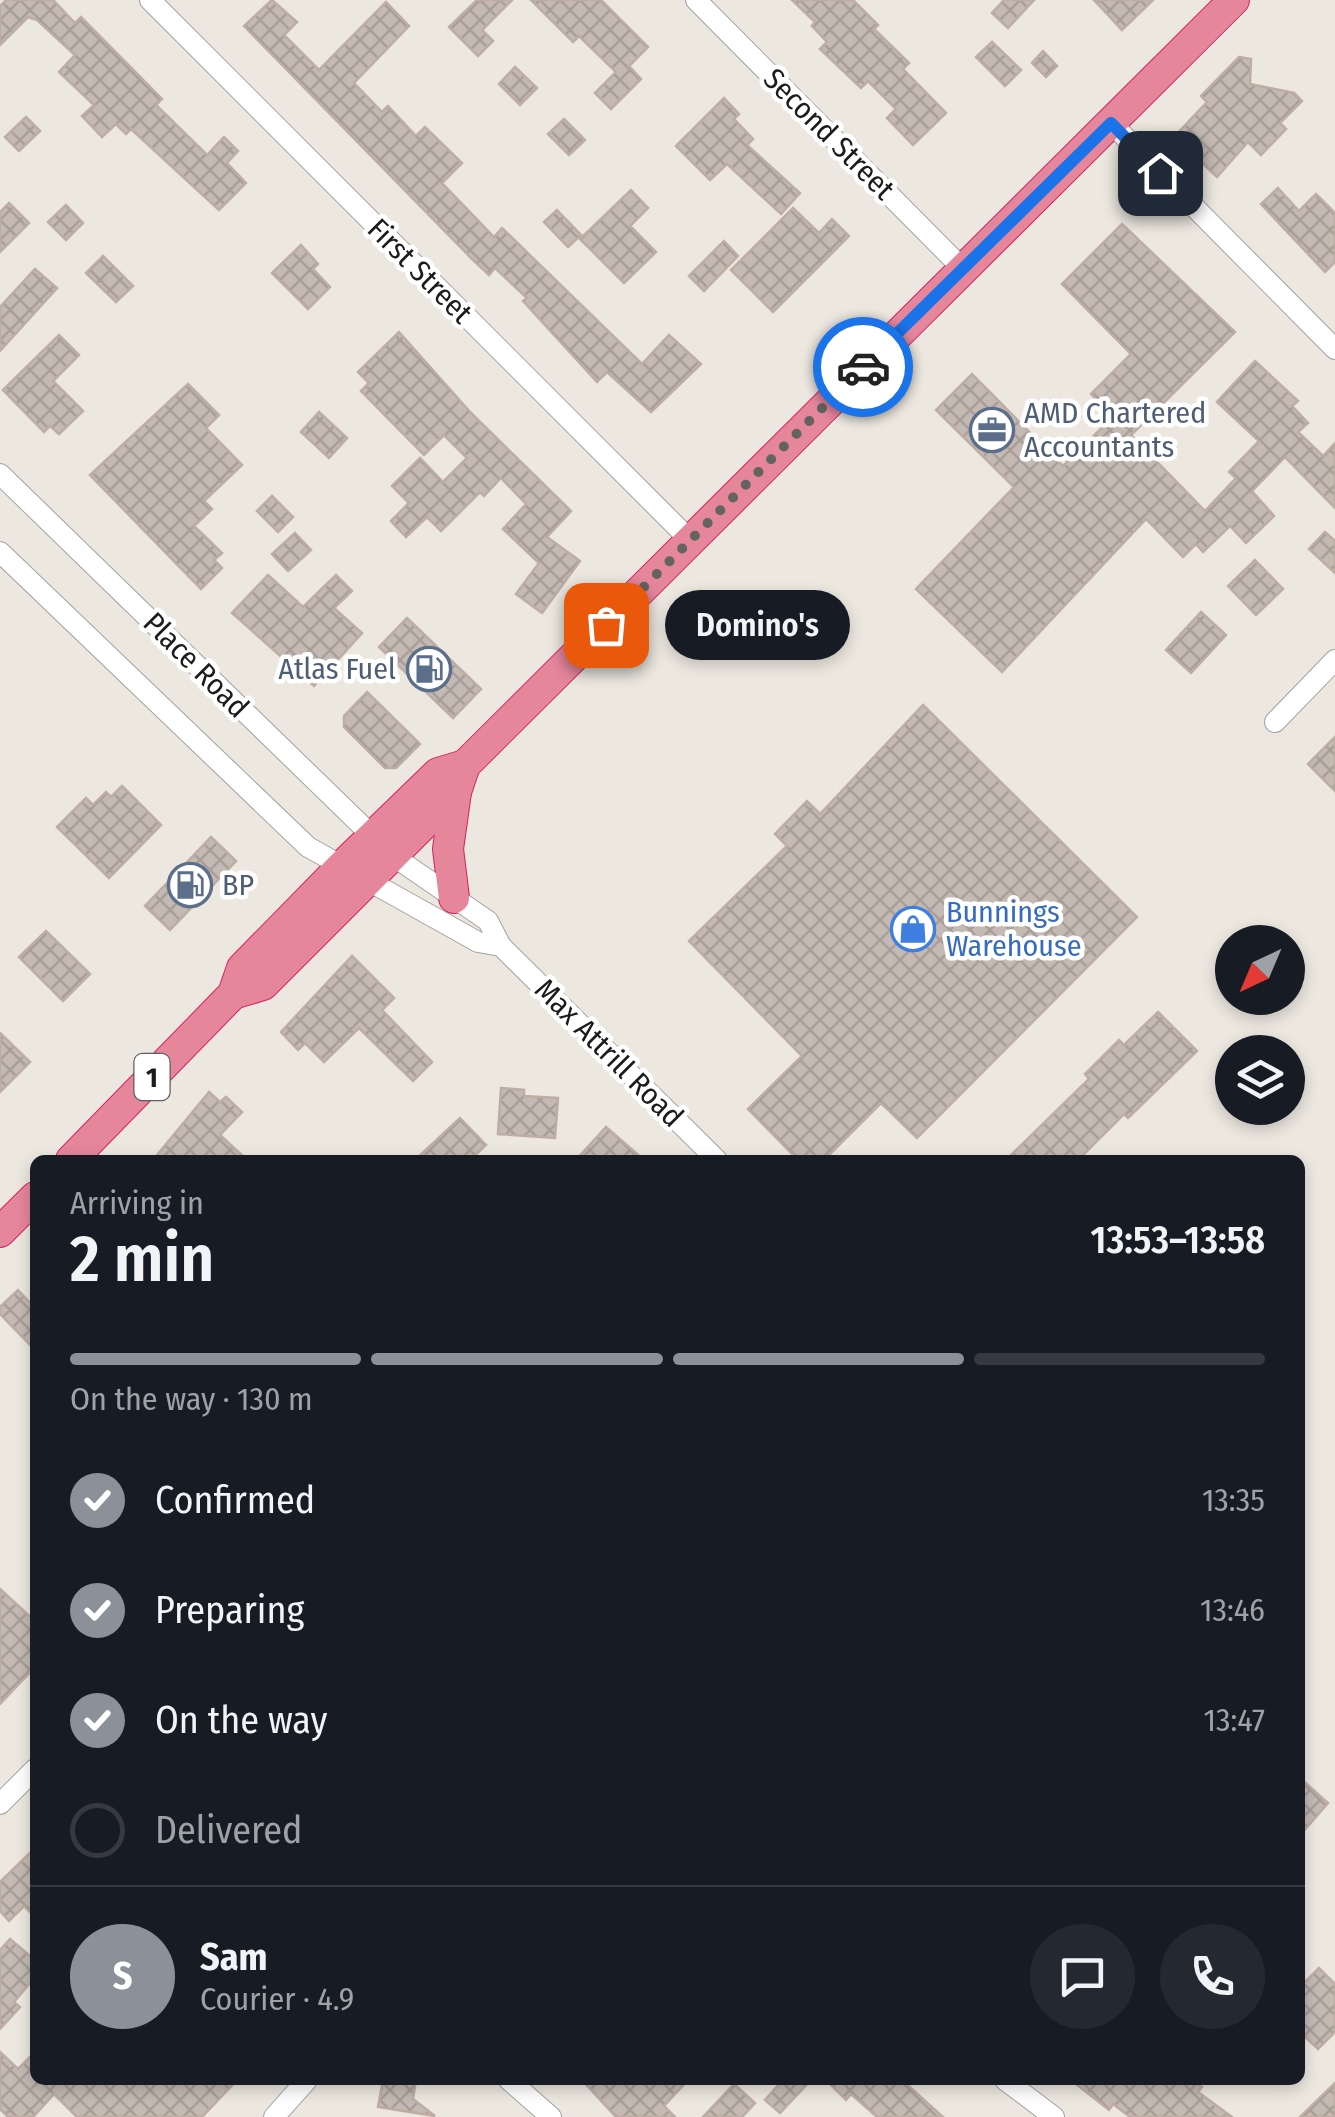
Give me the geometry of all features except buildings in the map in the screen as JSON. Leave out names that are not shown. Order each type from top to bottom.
[{"type":"highway","name":"1","points":[[76,1155],[233,994],[242,968],[355,873],[382,846],[438,773],[460,778],[962,268],[1234,0]]},
{"type":"highway","points":[[454,898],[448,848],[460,778]]},
{"type":"street","name":"First Street","points":[[150,0],[691,542]]},
{"type":"street","name":"Second Street","points":[[696,0],[962,268]]},
{"type":"street","points":[[1111,123],[1335,349]]},
{"type":"street","name":"Place Road","points":[[0,474],[382,846]]},
{"type":"street","name":"Place Road","points":[[0,552],[308,848],[355,873]]},
{"type":"street","points":[[1275,722],[1335,660]]},
{"type":"street","name":"Max Attrill Road","points":[[382,846],[488,921],[501,946],[712,1155]]},
{"type":"street","name":"Max Attrill Road","points":[[355,873],[478,942],[501,946]]},
{"type":"street","points":[[0,1804],[30,1774]]},
{"type":"street","points":[[274,2117],[303,2085]]},
{"type":"street","points":[[515,2085],[550,2117]]},
{"type":"street","points":[[1027,2087],[1054,2117]]},
{"type":"way so far","points":[[606,625],[863,367]]},
{"type":"place","name":"AMD Chartered Accountants","points":[[992,430]]},
{"type":"place","name":"Domino's","points":[[606,625]]},
{"type":"place","name":"Atlas Fuel","points":[[429,669]]},
{"type":"place","name":"BP","points":[[190,885]]},
{"type":"place","name":"Bunnings Warehouse","points":[[913,929]]},
{"type":"route","points":[[863,367],[1111,123],[1160,173]]}]
